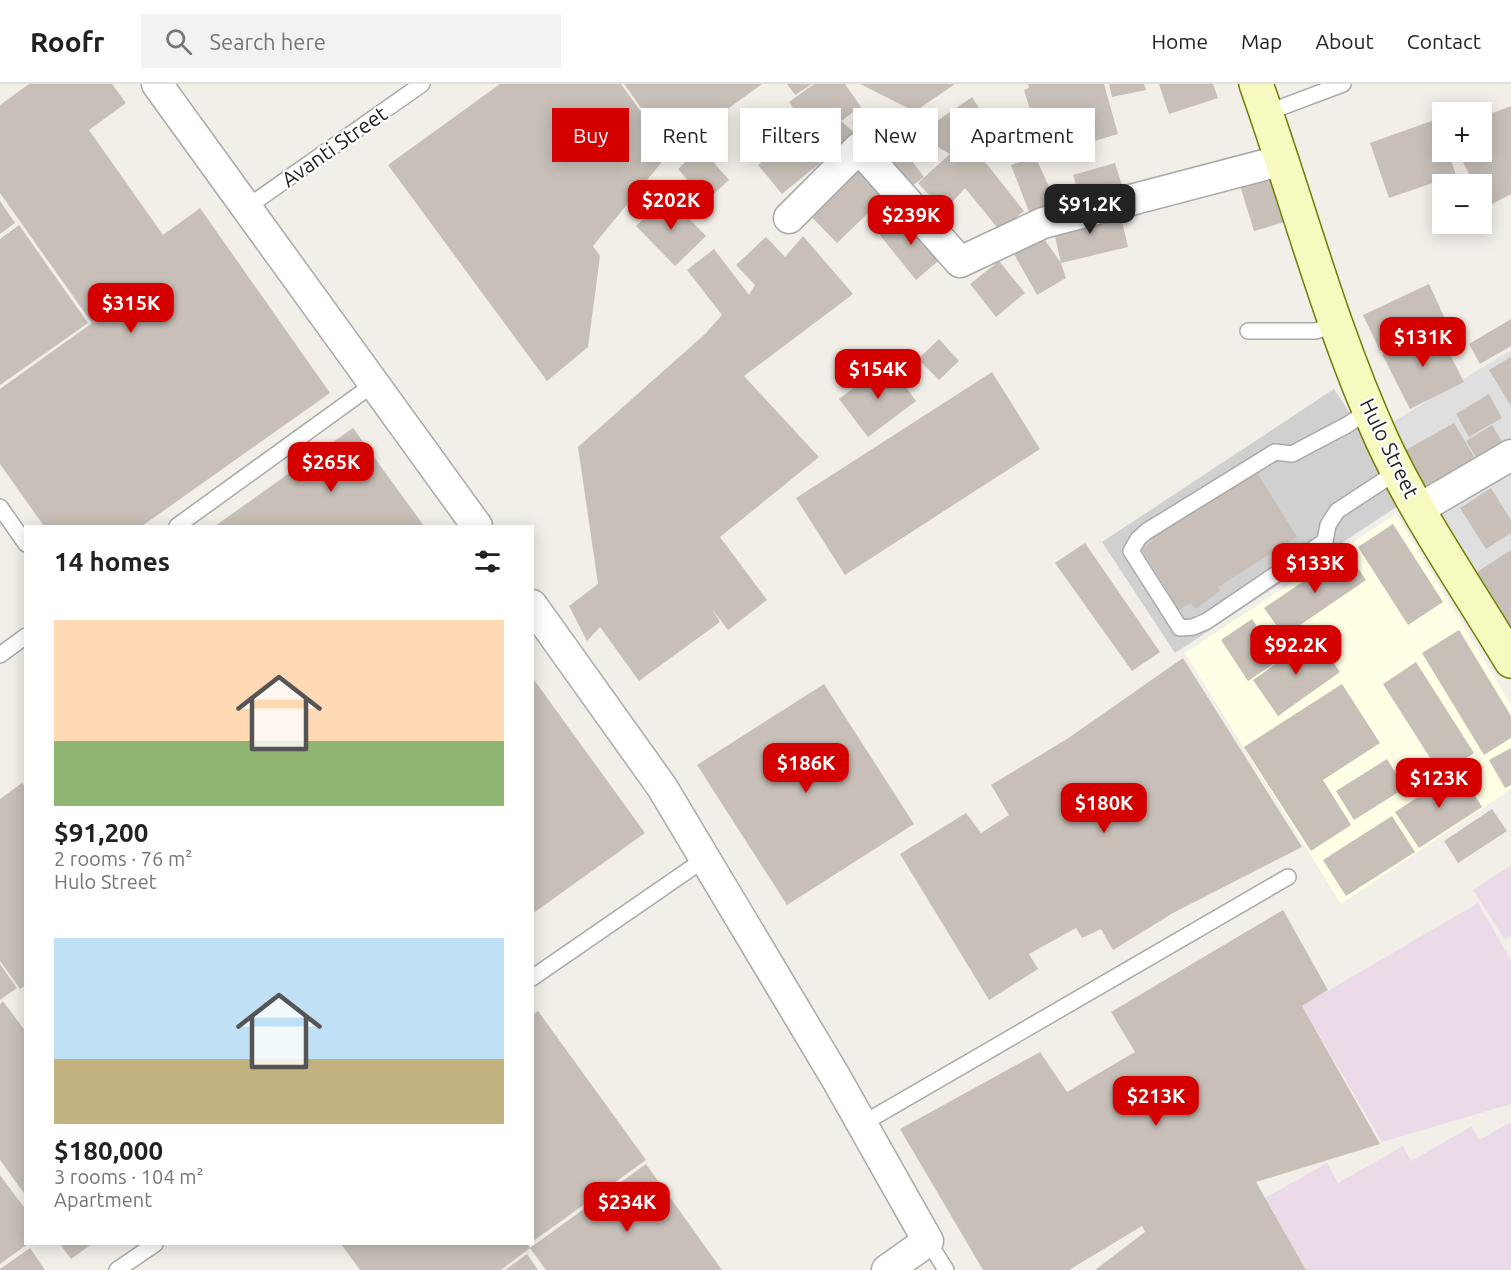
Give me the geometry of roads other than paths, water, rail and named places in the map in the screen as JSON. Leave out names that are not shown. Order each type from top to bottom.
[{"type":"street","points":[[157,84],[476,525]]},
{"type":"street","name":"Hulo Street","points":[[1261,98],[1337,325],[1370,410],[1398,471],[1419,509],[1511,661]]},
{"type":"street","points":[[789,218],[859,148],[960,262],[1043,223],[1283,160]]},
{"type":"street","points":[[1419,509],[1511,455]]},
{"type":"street","points":[[534,608],[662,787],[862,1124],[928,1241],[887,1270]]},
{"type":"lane","name":"Avanti Street","points":[[246,208],[422,84]]},
{"type":"lane","points":[[1261,98],[1343,84]]},
{"type":"lane","points":[[1248,331],[1315,331],[1337,325]]},
{"type":"lane","points":[[178,525],[375,383]]},
{"type":"lane","points":[[1370,410],[1292,454],[1275,452],[1147,531],[1138,539],[1131,551],[1180,628],[1192,627],[1207,621],[1325,542],[1328,525],[1337,511],[1398,471]]},
{"type":"lane","points":[[0,507],[24,541]]},
{"type":"lane","points":[[0,655],[24,637]]},
{"type":"lane","points":[[534,977],[706,858]]},
{"type":"lane","points":[[862,1124],[1288,877]]},
{"type":"lane","points":[[928,1241],[946,1270]]},
{"type":"lane","points":[[117,1270],[154,1245]]}]
